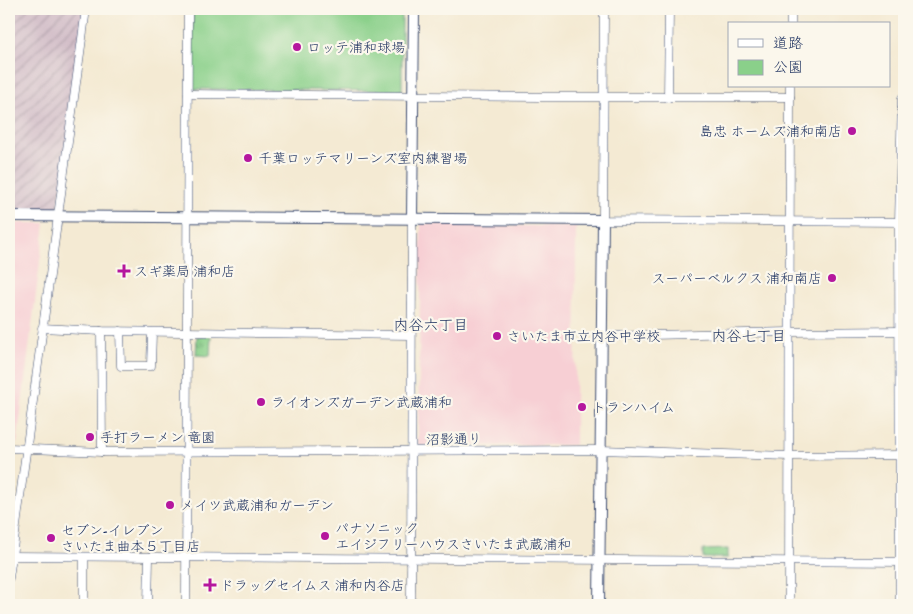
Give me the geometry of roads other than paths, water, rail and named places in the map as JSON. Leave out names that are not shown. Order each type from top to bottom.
[{"type":"street","points":[[9,578],[10,556],[86,9]]},
{"type":"street","points":[[186,605],[188,9]]},
{"type":"street","points":[[411,605],[414,9]]},
{"type":"street","points":[[599,605],[604,9]]},
{"type":"street","points":[[668,98],[669,9]]},
{"type":"street","points":[[791,9],[791,22]]},
{"type":"street","points":[[788,605],[790,88]]},
{"type":"street","points":[[188,94],[603,98],[790,97]]},
{"type":"street","points":[[900,605],[902,455],[900,331],[902,98],[904,98]]},
{"type":"street","points":[[9,216],[902,222]]},
{"type":"street","points":[[42,328],[152,332],[411,335]]},
{"type":"street","points":[[102,331],[102,452]]},
{"type":"street","points":[[120,331],[121,366],[151,366],[152,332]]},
{"type":"street","points":[[602,336],[900,331]]},
{"type":"street","name":"沼影通り","points":[[9,448],[102,452],[601,450],[789,456],[902,455]]},
{"type":"street","points":[[10,556],[84,558],[902,562]]},
{"type":"street","points":[[84,558],[84,605]]},
{"type":"street","points":[[148,558],[148,605]]},
{"type":"place","name":"ロッテ浦和球場","points":[[297,47]]},
{"type":"place","name":"島忠 ホームズ浦和南店","points":[[852,131]]},
{"type":"place","name":"千葉ロッテマリーンズ室内練習場","points":[[248,158]]},
{"type":"place","name":"スギ薬局 浦和店","points":[[124,271]]},
{"type":"place","name":"スーパーベルクス 浦和南店","points":[[832,278]]},
{"type":"place","name":"さいたま市立内谷中学校","points":[[497,336]]},
{"type":"place","name":"ライオンズガーデン武蔵浦和","points":[[261,402]]},
{"type":"place","name":"トランハイム","points":[[582,407]]},
{"type":"place","name":"手打ラーメン 竜園","points":[[90,437]]},
{"type":"place","name":"メイツ武蔵浦和ガーデン","points":[[170,505]]},
{"type":"place","name":"パナソニック エイジフリーハウスさいたま武蔵浦和","points":[[325,536]]},
{"type":"place","name":"セブン-イレブン さいたま曲本５丁目店","points":[[51,538]]},
{"type":"place","name":"ドラッグセイムス 浦和内谷店","points":[[210,585]]},
{"type":"district","name":"内谷六丁目","points":[[431,325]]},
{"type":"district","name":"内谷七丁目","points":[[749,336]]}]
